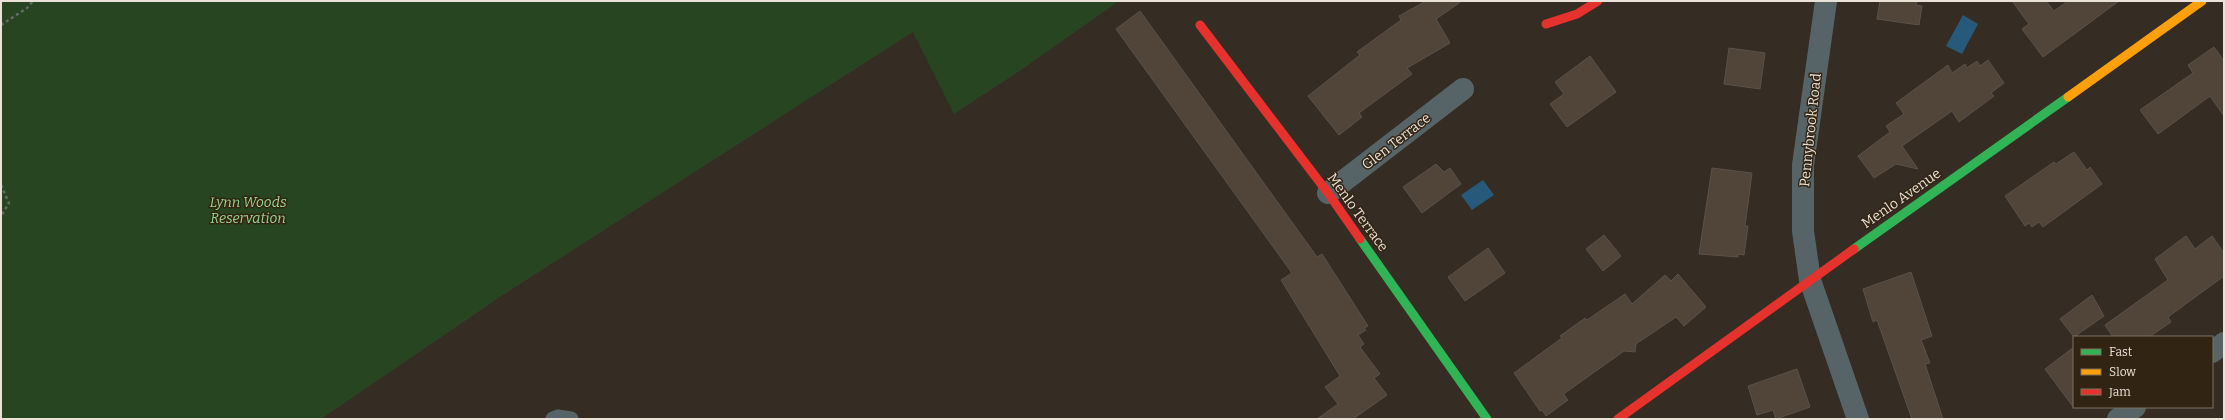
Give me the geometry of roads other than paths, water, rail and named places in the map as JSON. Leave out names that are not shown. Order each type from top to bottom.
[{"type":"street","points":[[1546,24],[1577,14],[1598,1]]},
{"type":"street","name":"Pennybrook Road","points":[[1826,1],[1803,165],[1803,231],[1810,280],[1858,419]]},
{"type":"street","name":"Menlo Avenue","points":[[1618,419],[1759,319],[1810,280],[2202,1]]},
{"type":"street","name":"Menlo Terrace","points":[[1200,25],[1328,193],[1487,419]]},
{"type":"street","name":"Glen Terrace","points":[[1328,193],[1464,89]]},
{"type":"street","points":[[2213,351],[2224,343]]},
{"type":"street","points":[[2118,419],[2134,408]]},
{"type":"lane","points":[[553,419],[558,417],[571,419]]},
{"type":"water","points":[[1963,15],[1978,24],[1962,54],[1946,46]]},
{"type":"water","points":[[1483,180],[1494,195],[1472,210],[1461,195]]},
{"type":"park label","name":"Lynn Woods Reservation","points":[[248,210]]}]
